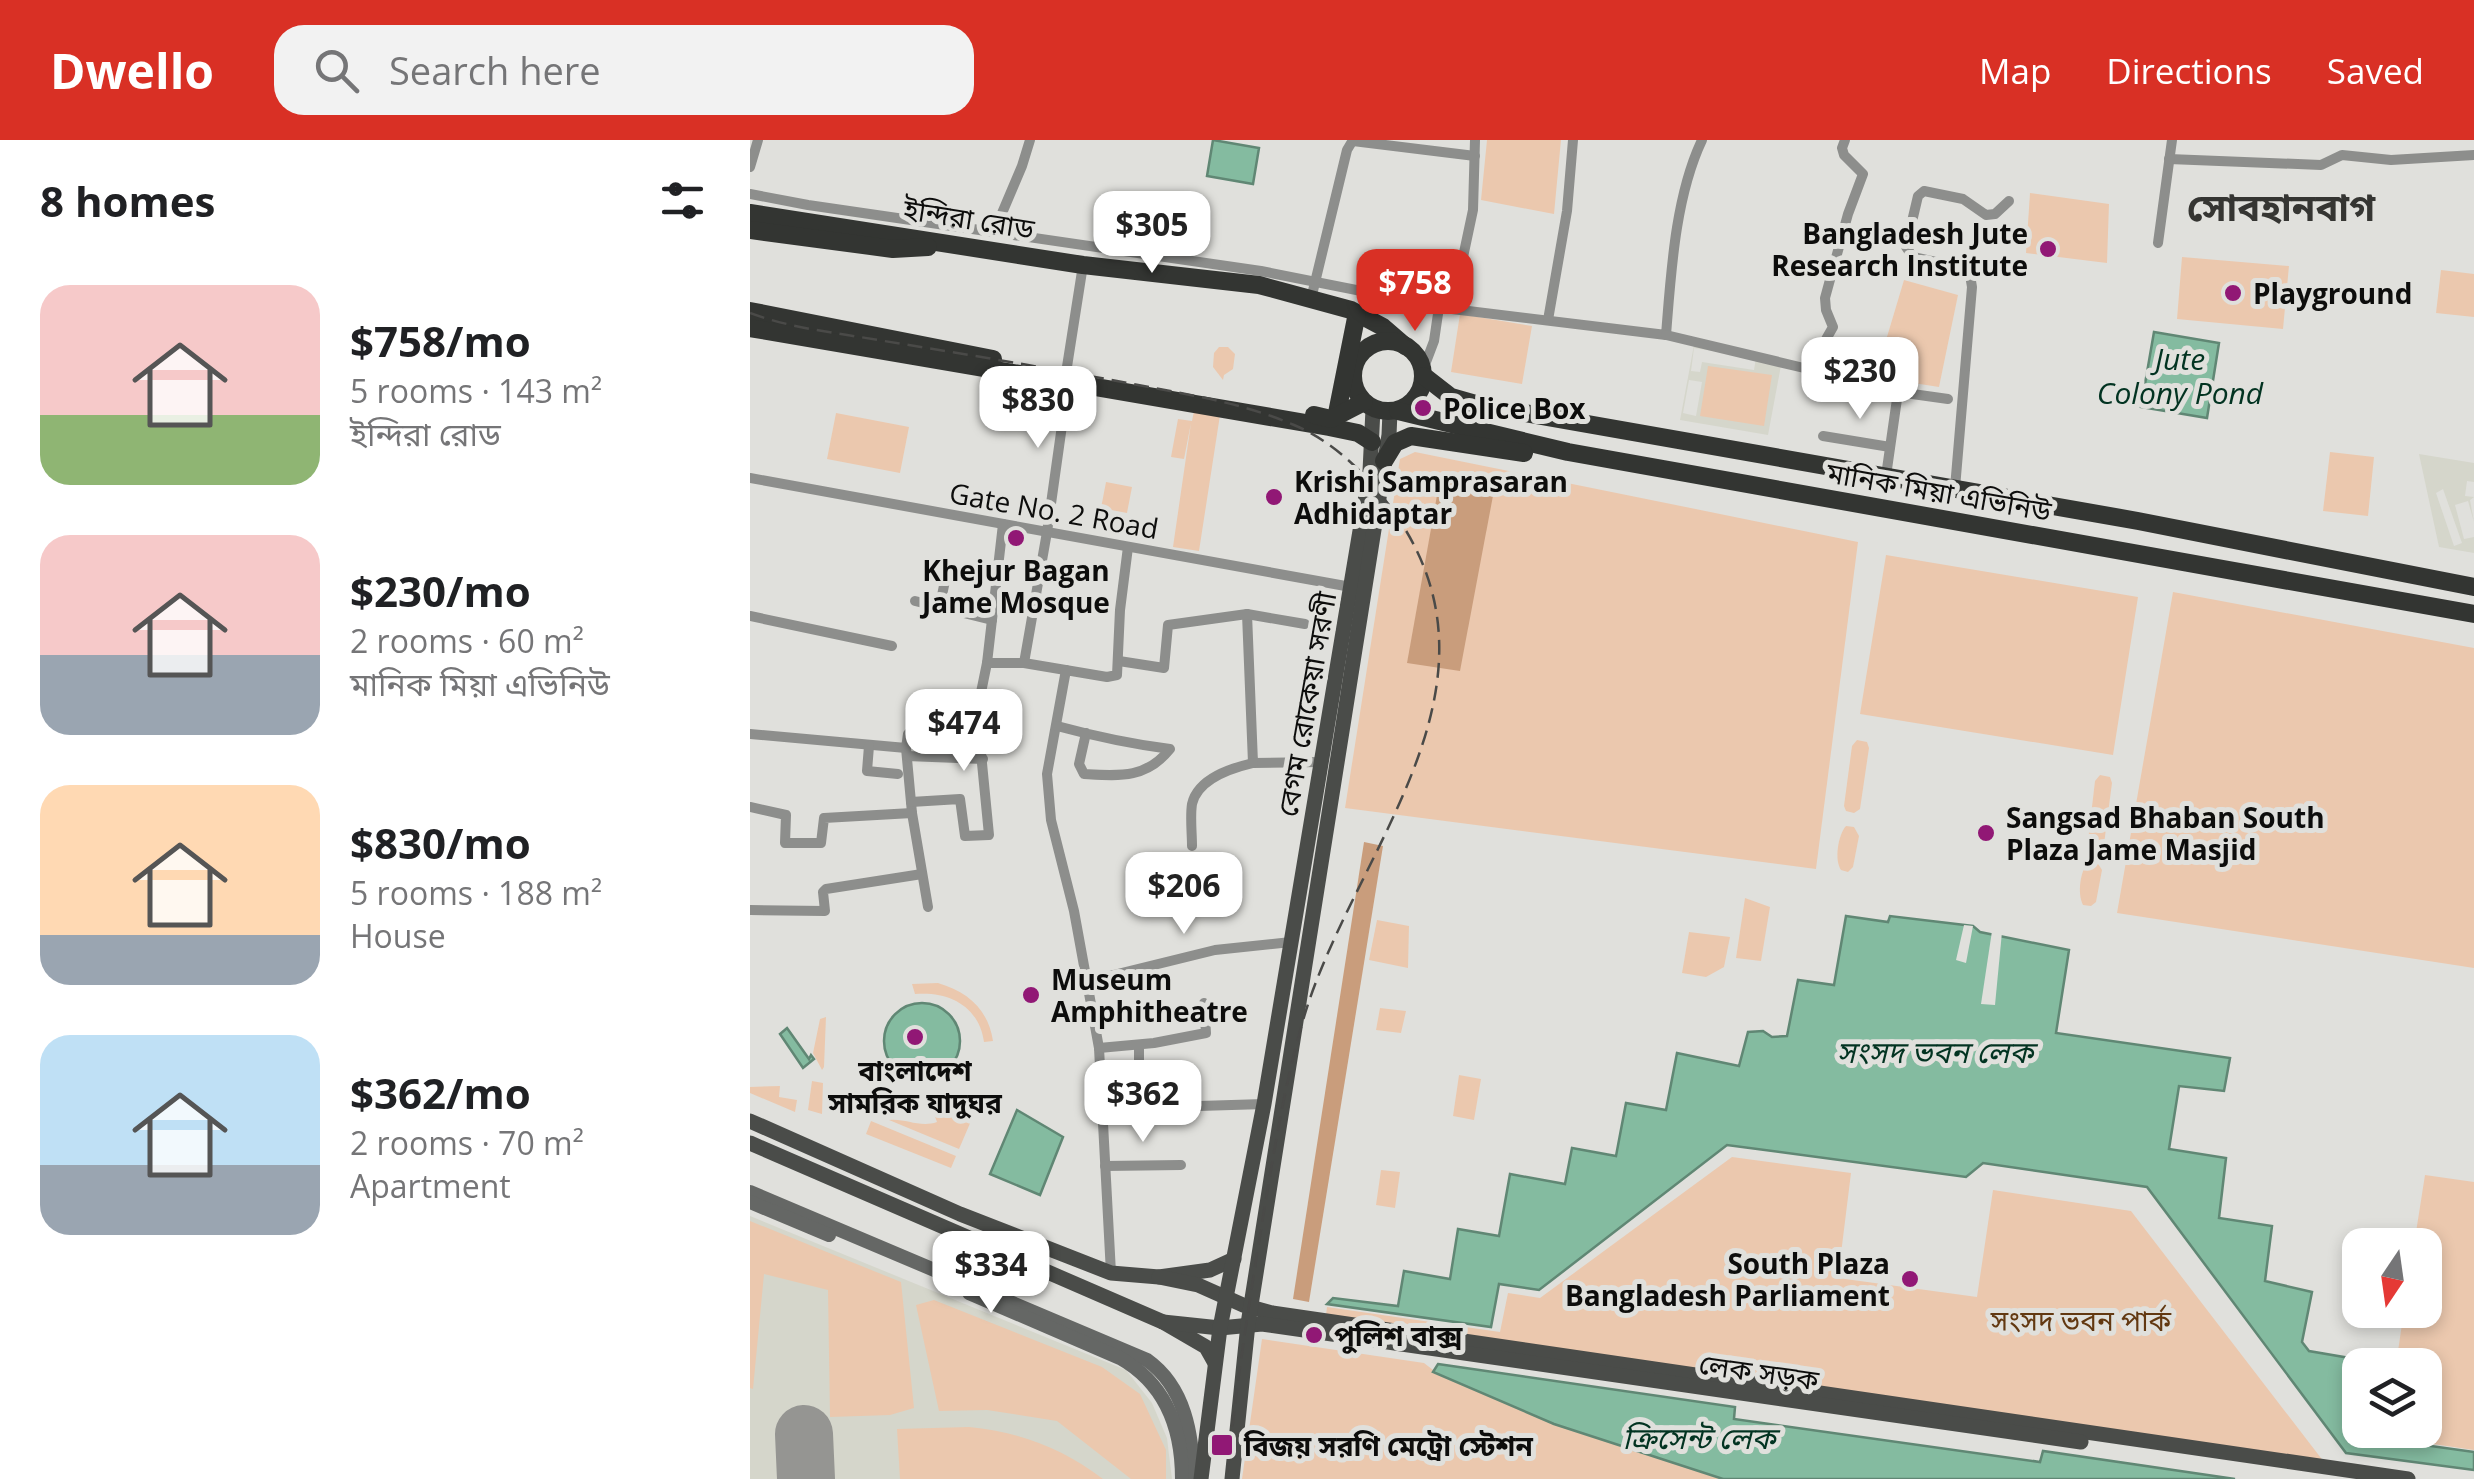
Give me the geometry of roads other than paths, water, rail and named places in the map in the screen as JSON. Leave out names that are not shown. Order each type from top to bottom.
[{"type":"highway","name":"ইন্দিরা রোড","points":[[750,213],[1083,265],[1314,290],[1383,327],[1406,346]]},
{"type":"highway","points":[[750,230],[893,249],[954,243]]},
{"type":"highway","points":[[750,311],[1066,378],[1332,428],[1364,435],[1372,442]]},
{"type":"highway","points":[[1337,414],[1358,313]]},
{"type":"highway","points":[[750,328],[1331,419],[1337,414],[1381,408],[1416,399],[1424,373],[1417,355],[1393,341],[1378,342],[1360,355],[1352,375],[1355,390],[1381,408]]},
{"type":"highway","name":"মানিক মিয়া এভিনিউ","points":[[1424,373],[1438,389],[1464,402],[2168,527],[2474,588]]},
{"type":"highway","name":"মানিক মিয়া এভিনিউ","points":[[1381,408],[1568,452],[2474,614]]},
{"type":"highway","points":[[1384,461],[1400,440],[1421,436],[1538,455],[1568,452]]},
{"type":"highway","points":[[1881,510],[1886,476]]},
{"type":"highway","points":[[2163,557],[2168,527]]},
{"type":"main road","name":"বেগম রোকেয়া সরণী","points":[[1202,1479],[1220,1328],[1234,1259],[1233,1221],[1264,1104],[1372,442],[1381,408]]},
{"type":"main road","name":"বেগম রোকেয়া সরণী","points":[[1232,1479],[1250,1316],[1384,461],[1381,408]]},
{"type":"main road","points":[[750,1121],[960,1214],[1112,1273],[1198,1285],[1227,1298],[1250,1316],[2408,1479]]},
{"type":"main road","points":[[750,1143],[1164,1322],[1206,1347],[1215,1363]]},
{"type":"main road","points":[[750,1192],[1130,1350],[1162,1370],[1178,1434],[1182,1479]]},
{"type":"main road","points":[[750,1202],[1120,1358],[1143,1372],[1168,1391],[1187,1423],[1193,1479]]},
{"type":"main road","points":[[1159,1277],[1210,1270],[1234,1259]]},
{"type":"main road","name":"লেক সড়ক","points":[[1164,1322],[1220,1328],[1250,1316],[2347,1479]]},
{"type":"street","points":[[750,167],[758,140]]},
{"type":"street","points":[[994,232],[1030,140]]},
{"type":"street","points":[[1452,309],[1473,210],[1476,140]]},
{"type":"street","points":[[1548,320],[1567,211],[1573,140]]},
{"type":"street","points":[[1666,336],[1680,214],[1702,140]]},
{"type":"street","points":[[1475,156],[1353,141],[1347,150],[1314,290],[1666,336],[1804,368],[1833,327],[1825,298],[1863,174],[1844,155],[1845,140]]},
{"type":"street","points":[[2158,243],[2172,140]]},
{"type":"street","points":[[2342,140],[2342,155]]},
{"type":"street","points":[[2169,158],[2321,164],[2342,155],[2391,160],[2474,154]]},
{"type":"street","points":[[1955,488],[1972,286],[1970,269],[1913,257],[1906,247],[1918,196],[1924,191],[1962,199],[1986,215],[1995,214],[2009,201]]},
{"type":"street","name":"ইন্দিরা রোড","points":[[750,194],[994,232],[1314,290]]},
{"type":"street","points":[[1024,663],[1047,532],[1083,265]]},
{"type":"street","points":[[1424,373],[1440,306]]},
{"type":"street","points":[[1886,476],[1898,392],[1948,399]]},
{"type":"street","points":[[1823,436],[1890,447]]},
{"type":"street","name":"Gate No. 2 Road","points":[[750,478],[1350,587]]},
{"type":"street","points":[[750,808],[786,815],[785,843],[820,842],[824,818],[960,799],[965,836],[989,835],[976,712],[987,663],[1003,524]]},
{"type":"street","points":[[987,663],[1024,663],[1117,675],[1128,547]]},
{"type":"street","points":[[940,605],[946,576]]},
{"type":"street","points":[[915,600],[992,620]]},
{"type":"street","points":[[1119,662],[1164,668],[1168,625],[1247,614],[1305,624]]},
{"type":"street","points":[[1247,614],[1253,763]]},
{"type":"street","points":[[750,616],[892,646]]},
{"type":"street","points":[[1066,670],[1047,774],[1051,820],[1074,912],[1099,1048],[1112,1273]]},
{"type":"street","points":[[928,907],[912,808],[908,734],[918,724],[976,712]]},
{"type":"street","points":[[1057,726],[1170,749],[1155,766],[1138,774],[1084,774],[1080,764],[1086,734]]},
{"type":"street","points":[[750,734],[983,758]]},
{"type":"street","points":[[869,746],[867,771],[898,774]]},
{"type":"street","points":[[1192,846],[1192,802],[1197,793],[1226,770],[1253,763],[1321,762]]},
{"type":"street","points":[[750,910],[825,911],[826,889],[922,874]]},
{"type":"street","points":[[1085,982],[1214,950],[1291,942]]},
{"type":"street","points":[[1099,1048],[1206,1033],[1204,1003]]},
{"type":"street","points":[[1139,1045],[1139,1106]]},
{"type":"street","points":[[1102,1109],[1264,1104]]},
{"type":"street","points":[[1105,1166],[1181,1165]]},
{"type":"water","points":[[1213,140],[1259,148],[1253,184],[1207,176]]},
{"type":"water","name":"Jute Colony Pond","points":[[2154,332],[2219,343],[2207,418],[2141,407]]},
{"type":"water","name":"সংসদ ভবন লেক","points":[[1846,916],[1888,922],[1890,916],[1973,926],[1980,932],[2069,950],[2056,1033],[2230,1058],[2224,1091],[2179,1086],[2169,1149],[2226,1158],[2219,1218],[2272,1226],[2265,1281],[2312,1292],[2302,1342],[2309,1351],[2342,1357],[2342,1448],[2147,1187],[1983,1163],[1966,1177],[1727,1145],[1539,1290],[1499,1284],[1491,1327],[1327,1304],[1333,1298],[1398,1306],[1404,1271],[1450,1279],[1458,1229],[1499,1236],[1510,1174],[1565,1184],[1572,1148],[1616,1156],[1626,1103],[1666,1110],[1677,1053],[1739,1066],[1748,1032],[1787,1036],[1798,980],[1834,985]]},
{"type":"water","points":[[922,1003],[949,1014],[960,1041],[949,1068],[922,1079],[895,1068],[884,1041],[895,1014]]},
{"type":"water","points":[[787,1028],[809,1059],[811,1055],[814,1059],[803,1068],[780,1034]]},
{"type":"water","points":[[1017,1110],[1063,1137],[1040,1195],[990,1174]]},
{"type":"water","name":"ক্রিসেন্ট লেক","points":[[1438,1364],[1735,1407],[1734,1419],[2040,1462],[2043,1451],[2235,1479],[1723,1479],[1554,1424],[1433,1372]]},
{"type":"water","name":"সংসদ ভবন লেক","points":[[2342,1448],[2442,1448],[2474,1452],[2474,1470],[2346,1453]]},
{"type":"railway","points":[[750,313],[816,330],[1191,395],[1254,410],[1294,425],[1340,453],[1379,492],[1400,521],[1430,586],[1439,650],[1431,713],[1411,776],[1324,962],[1302,1024],[1275,1144],[1238,1380],[1227,1479]]},
{"type":"place","name":"Bangladesh Jute Research Institute","points":[[2048,249]]},
{"type":"place","name":"Playground","points":[[2233,293]]},
{"type":"place","name":"Police Box","points":[[1423,408]]},
{"type":"place","name":"Krishi Samprasaran Adhidaptar","points":[[1274,497]]},
{"type":"place","name":"Khejur Bagan Jame Mosque","points":[[1016,538]]},
{"type":"place","name":"Sangsad Bhaban South Plaza Jame Masjid","points":[[1986,833]]},
{"type":"place","name":"Museum Amphitheatre","points":[[1031,995]]},
{"type":"place","name":"বাংলাদেশ সামরিক যাদুঘর","points":[[915,1037]]},
{"type":"place","name":"South Plaza Bangladesh Parliament","points":[[1910,1279]]},
{"type":"place","name":"পুলিশ বাক্স","points":[[1314,1335]]},
{"type":"place","name":"বিজয় সরণি মেট্রো স্টেশন","points":[[1222,1445]]},
{"type":"district","name":"সোবহানবাগ","points":[[2281,206]]},
{"type":"park label","name":"সংসদ ভবন পার্ক","points":[[2081,1320]]}]
